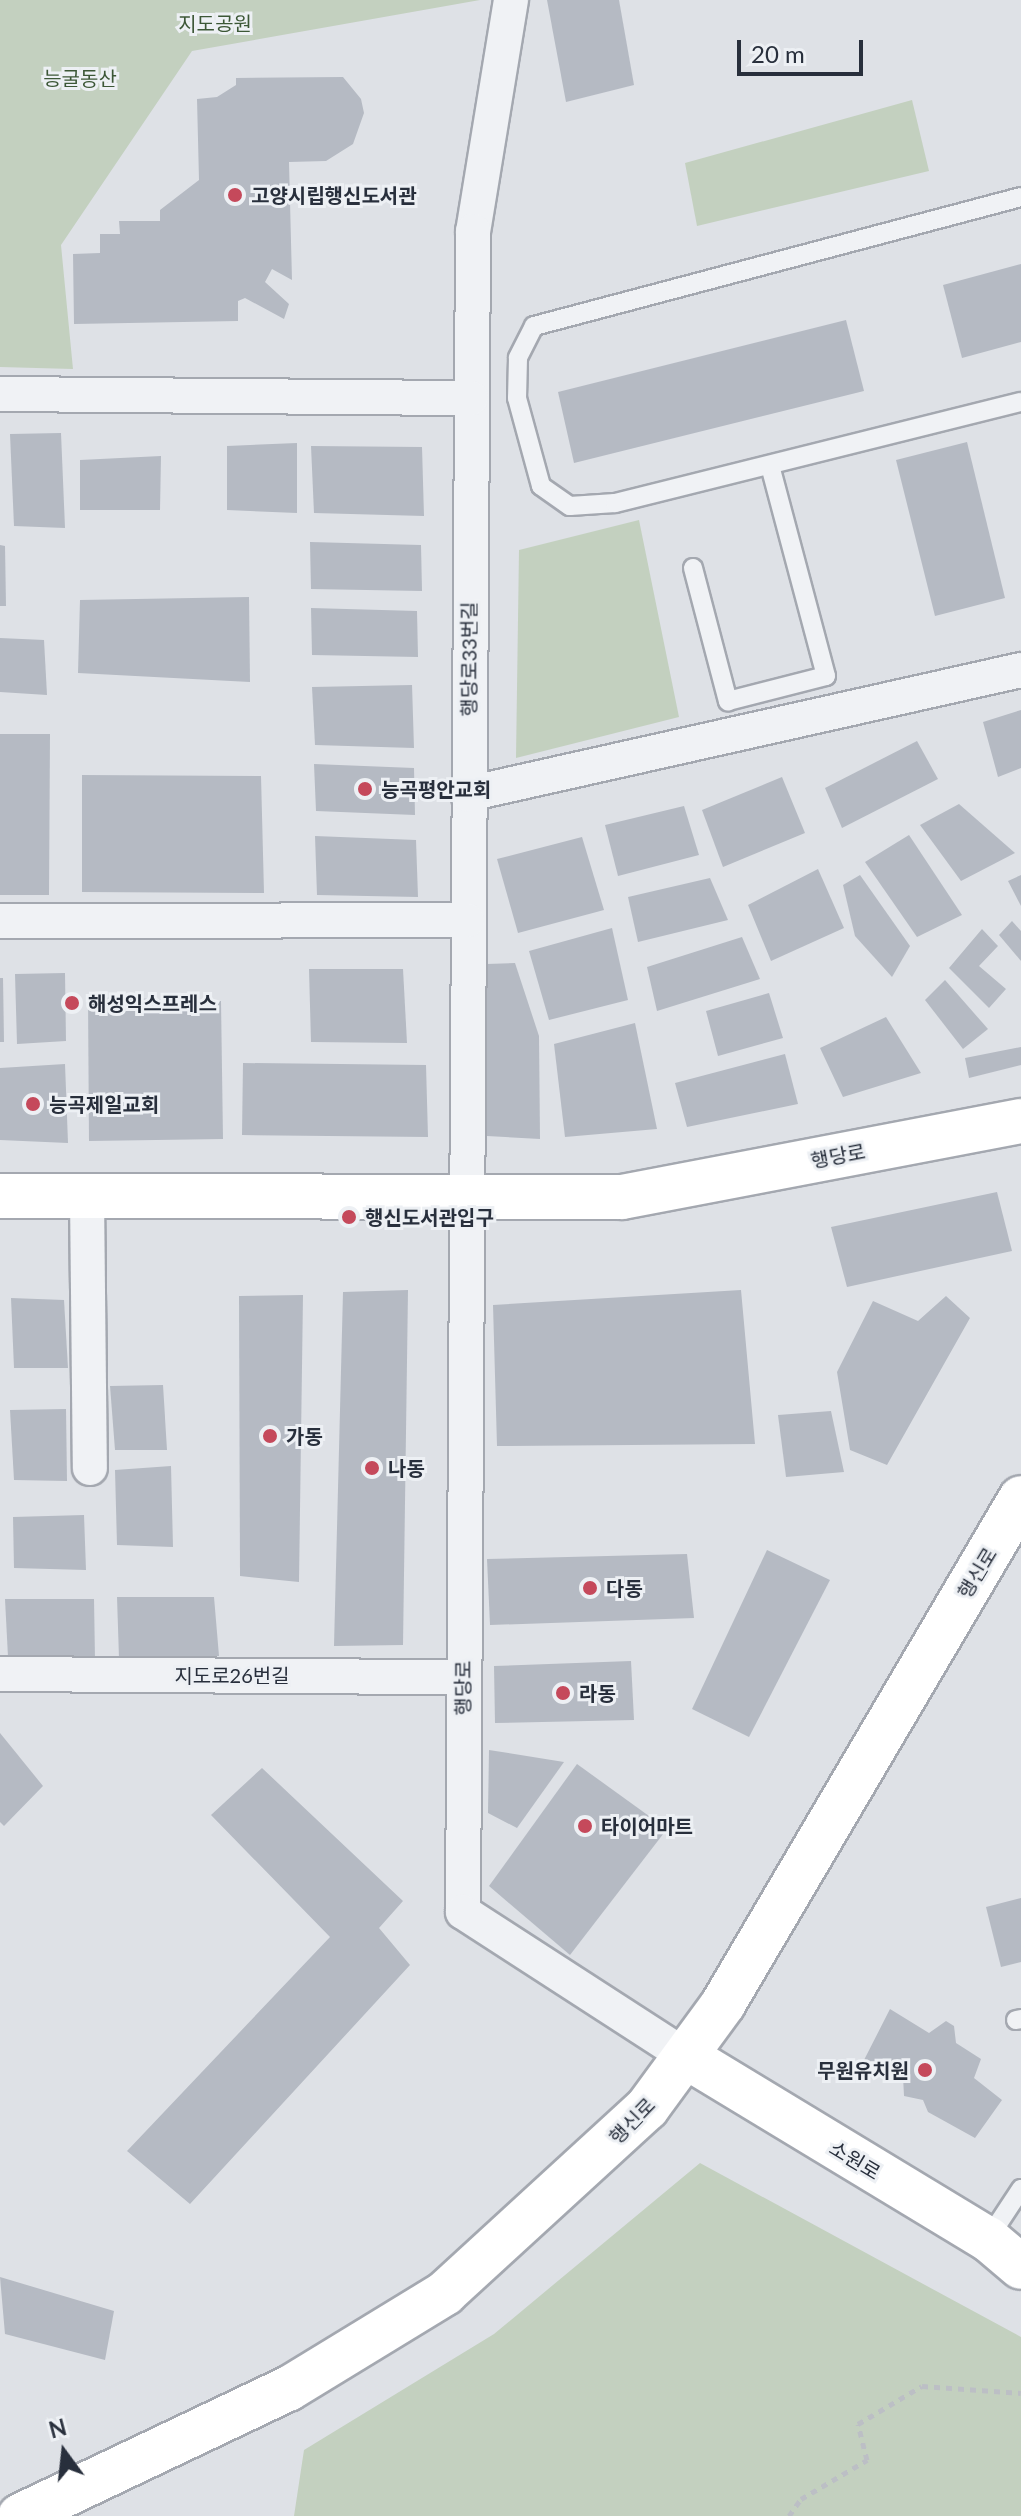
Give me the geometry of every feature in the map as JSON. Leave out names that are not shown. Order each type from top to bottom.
[{"type":"main road","name":"행당로","points":[[0,1196],[622,1197],[1021,1121]]},
{"type":"main road","name":"행신로","points":[[20,2516],[288,2389],[445,2293],[647,2108],[687,2057],[1021,1498]]},
{"type":"main road","name":"소원로","points":[[687,2057],[988,2239],[1021,2267]]},
{"type":"street","name":"행당로33번길","points":[[464,1197],[473,231],[511,0]]},
{"type":"street","points":[[0,394],[471,398]]},
{"type":"street","points":[[468,794],[1021,670]]},
{"type":"street","points":[[0,921],[467,920]]},
{"type":"street","points":[[87,1196],[90,1468]]},
{"type":"street","name":"행당로","points":[[464,1197],[463,1912],[687,2057]]},
{"type":"street","name":"지도로26번길","points":[[0,1674],[463,1677]]},
{"type":"lane","points":[[1021,197],[534,326],[518,358],[517,398],[541,486],[570,506],[615,503],[1021,402]]},
{"type":"lane","points":[[693,568],[728,701],[826,676],[770,465]]},
{"type":"lane","points":[[988,2239],[1021,2189]]},
{"type":"path","points":[[789,2516],[801,2499],[867,2460],[858,2424],[922,2386],[1021,2393]]},
{"type":"green space","name":"능굴동산","points":[[0,0],[480,0],[192,51],[61,245],[73,369],[0,367]]},
{"type":"green space","points":[[912,100],[929,171],[697,226],[685,163]]},
{"type":"green space","points":[[639,520],[679,717],[516,758],[519,550]]},
{"type":"green space","points":[[700,2163],[1021,2337],[1021,2516],[294,2516],[304,2450],[494,2334]]},
{"type":"building","points":[[547,0],[619,0],[634,85],[566,102]]},
{"type":"building","name":"고양시립행신도서관","points":[[343,77],[361,99],[364,113],[353,144],[326,161],[289,162],[292,280],[272,269],[265,282],[289,304],[284,319],[245,298],[238,301],[238,321],[74,324],[73,254],[100,253],[100,234],[120,234],[119,221],[160,221],[160,210],[199,180],[197,99],[217,97],[236,85],[236,78]]},
{"type":"building","points":[[1021,264],[1021,342],[962,358],[943,285]]},
{"type":"building","points":[[846,320],[864,391],[574,463],[558,392]]},
{"type":"building","points":[[61,433],[65,528],[14,526],[10,434]]},
{"type":"building","points":[[967,442],[1005,598],[935,616],[896,460]]},
{"type":"building","points":[[297,443],[297,513],[227,510],[227,446]]},
{"type":"building","points":[[311,446],[422,447],[424,516],[314,513]]},
{"type":"building","points":[[161,456],[160,510],[80,510],[80,460]]},
{"type":"building","points":[[310,542],[421,545],[422,591],[311,589]]},
{"type":"building","points":[[0,545],[5,546],[6,606],[0,606]]},
{"type":"building","points":[[249,597],[250,682],[78,673],[80,600]]},
{"type":"building","points":[[311,608],[417,611],[418,657],[312,655]]},
{"type":"building","points":[[0,638],[44,640],[47,695],[0,692]]},
{"type":"building","points":[[412,685],[414,748],[315,745],[312,687]]},
{"type":"building","points":[[1021,710],[1021,768],[998,777],[983,722]]},
{"type":"building","points":[[0,734],[50,734],[49,895],[0,895]]},
{"type":"building","points":[[917,741],[938,779],[842,828],[825,788]]},
{"type":"building","name":"능곡평안교회","points":[[314,764],[414,768],[415,815],[316,811]]},
{"type":"building","points":[[82,775],[261,776],[264,893],[82,892]]},
{"type":"building","points":[[782,777],[805,833],[723,867],[702,810]]},
{"type":"building","points":[[959,804],[1015,853],[961,881],[920,825]]},
{"type":"building","points":[[684,806],[699,855],[618,876],[605,825]]},
{"type":"building","points":[[909,835],[962,915],[917,937],[865,862]]},
{"type":"building","points":[[315,836],[416,840],[418,897],[317,895]]},
{"type":"building","points":[[582,837],[604,910],[518,933],[497,859]]},
{"type":"building","points":[[818,869],[844,928],[771,961],[748,905]]},
{"type":"building","points":[[860,875],[910,946],[892,977],[855,936],[843,885]]},
{"type":"building","points":[[1021,875],[1021,906],[1008,881]]},
{"type":"building","points":[[710,878],[728,920],[638,942],[628,897]]},
{"type":"building","points":[[1012,921],[1021,931],[1021,961],[999,935]]},
{"type":"building","points":[[612,928],[628,1000],[549,1020],[529,951]]},
{"type":"building","points":[[982,929],[998,946],[979,966],[1006,989],[989,1008],[949,968]]},
{"type":"building","points":[[742,937],[760,979],[657,1011],[647,967]]},
{"type":"building","points":[[515,963],[539,1036],[540,1139],[487,1136],[486,964]]},
{"type":"building","points":[[309,969],[403,969],[407,1043],[311,1042]]},
{"type":"building","points":[[65,973],[66,1041],[17,1044],[15,974]]},
{"type":"building","points":[[0,978],[3,978],[4,1042],[0,1042]]},
{"type":"building","points":[[945,980],[988,1029],[963,1049],[925,1000]]},
{"type":"building","points":[[769,993],[783,1038],[718,1056],[706,1011]]},
{"type":"building","points":[[88,997],[221,1001],[223,1139],[89,1141]]},
{"type":"building","points":[[886,1017],[921,1073],[843,1097],[820,1048]]},
{"type":"building","points":[[635,1023],[657,1129],[565,1137],[554,1044]]},
{"type":"building","points":[[1021,1047],[1021,1065],[969,1078],[965,1058]]},
{"type":"building","points":[[785,1054],[798,1104],[687,1127],[675,1083]]},
{"type":"building","points":[[243,1063],[426,1065],[428,1137],[242,1135]]},
{"type":"building","name":"능곡제일교회","points":[[65,1064],[68,1143],[0,1140],[0,1068]]},
{"type":"building","points":[[997,1192],[1012,1251],[847,1287],[831,1227]]},
{"type":"building","name":"나동","points":[[408,1290],[403,1645],[334,1646],[343,1292]]},
{"type":"building","points":[[741,1290],[755,1444],[497,1446],[493,1305]]},
{"type":"building","name":"가동","points":[[303,1295],[299,1582],[240,1576],[239,1296]]},
{"type":"building","points":[[946,1296],[970,1318],[887,1465],[850,1450],[837,1372],[873,1301],[918,1321]]},
{"type":"building","points":[[11,1298],[64,1300],[68,1368],[14,1368]]},
{"type":"building","points":[[163,1385],[167,1450],[115,1450],[110,1386]]},
{"type":"building","points":[[66,1409],[67,1481],[14,1480],[10,1410]]},
{"type":"building","points":[[831,1411],[844,1472],[786,1477],[778,1415]]},
{"type":"building","points":[[171,1466],[173,1547],[117,1545],[115,1470]]},
{"type":"building","points":[[84,1515],[86,1570],[14,1568],[13,1517]]},
{"type":"building","points":[[767,1550],[830,1580],[749,1737],[692,1709]]},
{"type":"building","name":"다동","points":[[687,1554],[694,1618],[490,1625],[487,1559]]},
{"type":"building","points":[[117,1597],[214,1597],[219,1656],[119,1658]]},
{"type":"building","points":[[5,1599],[94,1599],[95,1660],[8,1657]]},
{"type":"building","name":"라동","points":[[631,1661],[634,1720],[495,1723],[494,1666]]},
{"type":"building","points":[[0,1733],[43,1786],[4,1826],[0,1822]]},
{"type":"building","points":[[489,1750],[564,1762],[517,1828],[488,1813]]},
{"type":"building","points":[[577,1764],[667,1829],[570,1955],[489,1886]]},
{"type":"building","points":[[262,1768],[403,1901],[379,1928],[410,1965],[190,2204],[127,2151],[330,1937],[211,1815]]},
{"type":"building","points":[[1021,1898],[1021,1962],[1001,1967],[986,1907]]},
{"type":"building","name":"무원유치원","points":[[890,2009],[929,2033],[946,2021],[954,2026],[956,2043],[981,2059],[974,2078],[1002,2100],[975,2138],[928,2112],[923,2100],[904,2096],[903,2076],[890,2081],[862,2064]]},
{"type":"building","points":[[0,2277],[114,2311],[105,2360],[5,2334]]},
{"type":"place","name":"고양시립행신도서관","points":[[235,195]]},
{"type":"place","name":"능곡평안교회","points":[[365,789]]},
{"type":"place","name":"해성익스프레스","points":[[72,1003]]},
{"type":"place","name":"능곡제일교회","points":[[33,1104]]},
{"type":"place","name":"행신도서관입구","points":[[349,1217]]},
{"type":"place","name":"가동","points":[[270,1436]]},
{"type":"place","name":"나동","points":[[372,1468]]},
{"type":"place","name":"다동","points":[[590,1588]]},
{"type":"place","name":"라동","points":[[563,1693]]},
{"type":"place","name":"타이어마트","points":[[585,1826]]},
{"type":"place","name":"무원유치원","points":[[925,2070]]},
{"type":"park label","name":"지도공원","points":[[215,23]]}]
